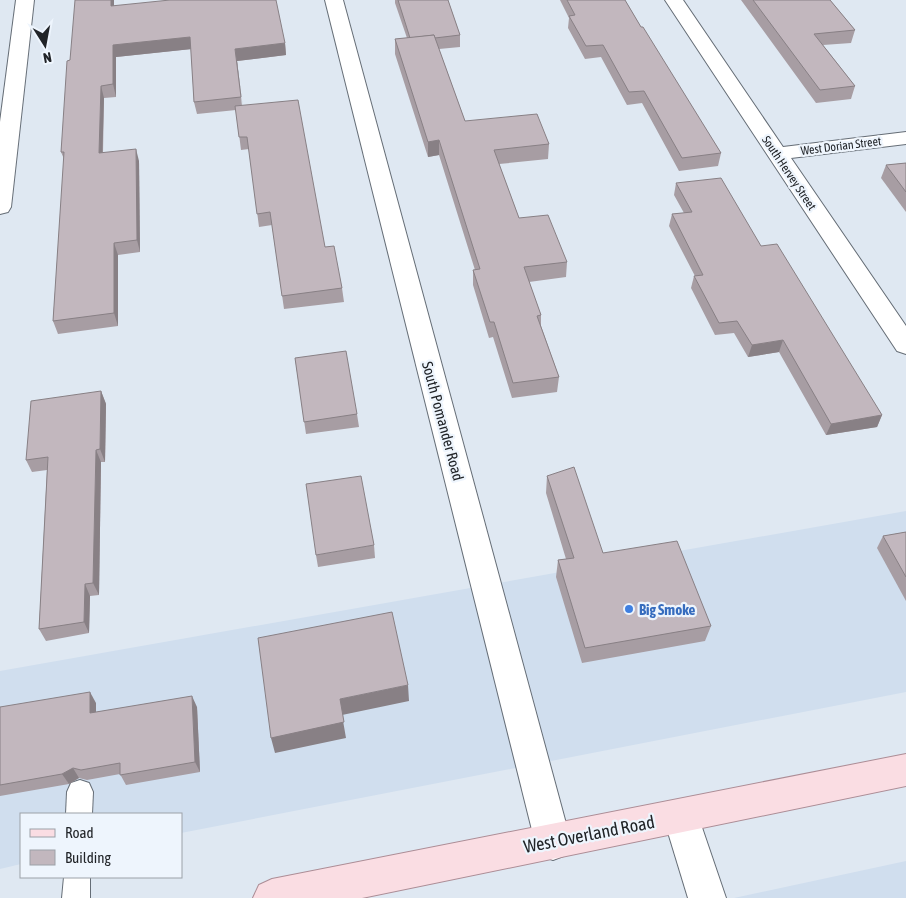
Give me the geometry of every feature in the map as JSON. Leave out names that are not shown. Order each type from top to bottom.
[{"type":"main road","name":"West Overland Road","points":[[272,898],[332,892],[553,842],[906,770]]},
{"type":"street","points":[[0,207],[24,0]]},
{"type":"street","name":"South Pomander Road","points":[[334,0],[553,842]]},
{"type":"street","name":"South Hervey Street","points":[[674,0],[906,345]]},
{"type":"street","name":"West Dorian Street","points":[[776,154],[906,138]]},
{"type":"street","points":[[681,816],[707,898]]},
{"type":"lane","points":[[76,898],[77,878]]},
{"type":"shaded area","points":[[906,511],[906,692],[182,833],[182,813],[20,813],[20,864],[0,869],[0,671]]},
{"type":"shaded area","points":[[906,861],[906,898],[734,898]]},
{"type":"building","points":[[75,0],[111,0],[111,6],[170,0],[276,0],[285,43],[235,49],[241,97],[194,102],[190,37],[113,45],[113,84],[101,86],[99,153],[136,149],[137,240],[114,243],[114,313],[53,321],[64,152],[61,152],[67,61],[70,60]]},
{"type":"building","points":[[398,0],[448,0],[460,35],[435,38],[434,35],[410,38]]},
{"type":"building","points":[[567,0],[625,0],[721,153],[682,158],[644,91],[629,92],[603,45],[586,46],[569,16],[575,15]]},
{"type":"building","points":[[753,0],[830,0],[855,30],[814,34],[855,86],[820,90]]},
{"type":"building","points":[[434,35],[465,121],[537,114],[549,144],[494,150],[519,218],[548,215],[567,262],[524,267],[541,315],[537,316],[559,377],[513,383],[494,322],[490,322],[473,270],[480,269],[439,140],[428,142],[395,39]]},
{"type":"building","points":[[298,100],[325,247],[334,246],[342,288],[282,296],[270,212],[257,214],[247,137],[239,137],[235,106]]},
{"type":"building","points":[[906,163],[906,192],[886,165]]},
{"type":"building","points":[[721,178],[761,246],[777,244],[882,415],[831,424],[783,340],[752,345],[737,321],[719,323],[694,276],[703,275],[672,214],[692,212],[676,183]]},
{"type":"building","points":[[346,351],[357,414],[304,422],[295,358]]},
{"type":"building","points":[[101,391],[100,449],[96,450],[93,583],[85,584],[84,622],[39,629],[48,457],[26,460],[31,401]]},
{"type":"building","name":"Big Smoke","points":[[574,467],[603,553],[677,541],[711,626],[585,648],[558,560],[574,558],[547,476]]},
{"type":"building","points":[[361,476],[374,545],[316,555],[306,484]]},
{"type":"building","points":[[906,532],[906,577],[883,536]]},
{"type":"building","points":[[392,612],[408,685],[340,699],[344,722],[271,738],[258,638]]},
{"type":"building","points":[[90,692],[90,713],[192,696],[195,762],[120,775],[120,763],[81,770],[73,768],[62,774],[0,785],[0,707]]},
{"type":"place","name":"Big Smoke","points":[[629,609]]}]
